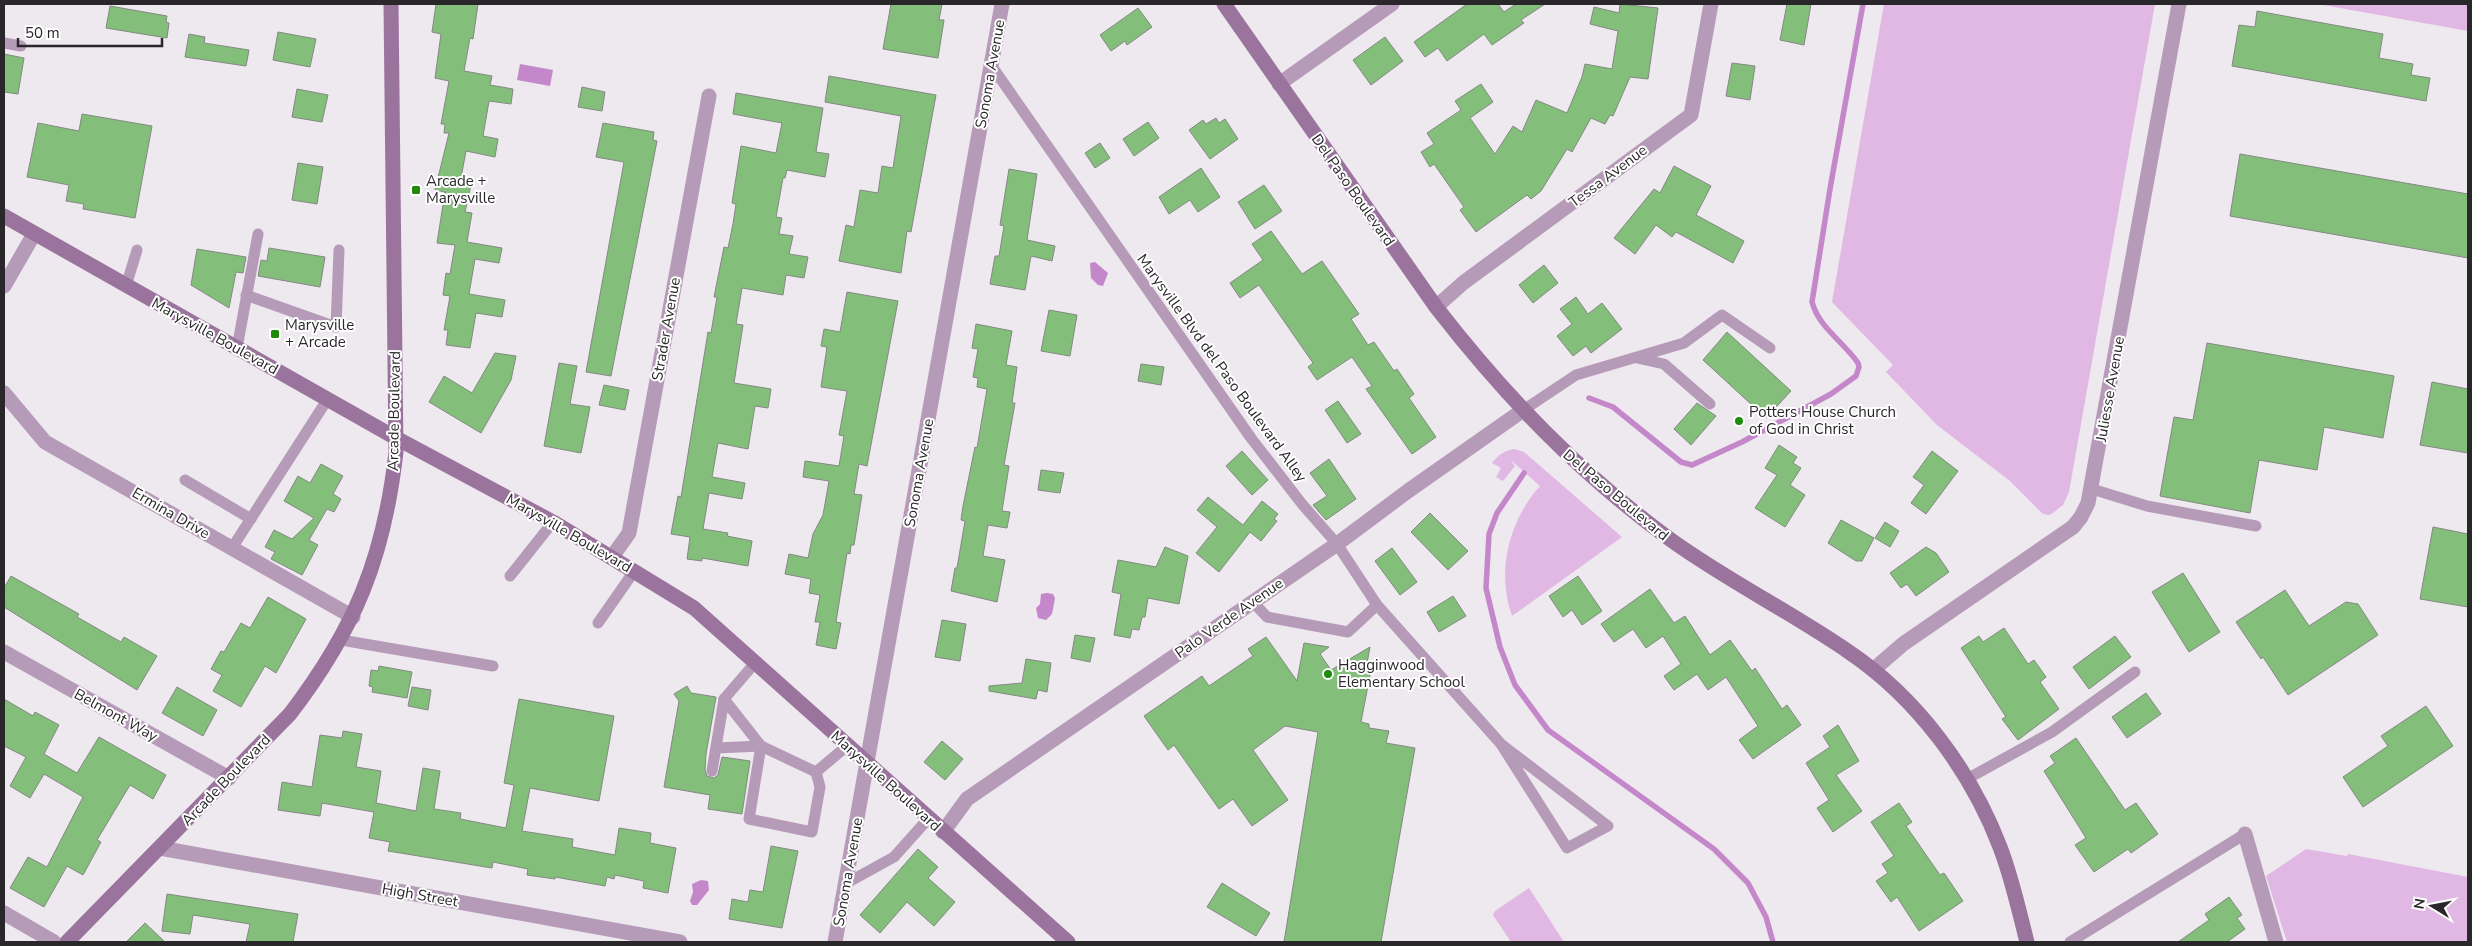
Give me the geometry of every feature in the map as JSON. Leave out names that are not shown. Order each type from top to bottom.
[{"type":"main road","name":"Arcade Boulevard","points":[[66,942],[290,714],[318,677],[341,640],[353,617],[381,544],[391,498],[396,438],[391,4]]},
{"type":"main road","name":"Del Paso Boulevard","points":[[1224,4],[1436,307],[1522,411],[1573,460],[1645,521],[1720,575],[1826,637],[1873,670],[1931,729],[1967,779],[1984,810],[2002,850],[2027,942]]},
{"type":"main road","name":"Marysville Boulevard","points":[[4,216],[327,400],[553,522],[635,570],[694,608],[928,819],[1068,942]]},
{"type":"street","name":"Sonoma Avenue","points":[[835,942],[1002,4]]},
{"type":"street","points":[[1279,84],[1392,4]]},
{"type":"street","name":"Tessa Avenue","points":[[1436,307],[1463,283],[1691,115],[1710,4]]},
{"type":"street","name":"Juliesse Avenue","points":[[1873,670],[1903,644],[2073,527],[2081,517],[2092,489],[2179,4]]},
{"type":"street","name":"Strader Avenue","points":[[612,557],[629,533],[709,96]]},
{"type":"street","points":[[4,286],[34,234]]},
{"type":"street","name":"Ermina Drive","points":[[4,392],[45,442],[353,617]]},
{"type":"street","name":"Palo Verde Avenue","points":[[943,832],[968,799],[1337,544],[1408,491],[1522,411]]},
{"type":"street","name":"Belmont Way","points":[[4,652],[229,778]]},
{"type":"street","points":[[2245,834],[2276,942]]},
{"type":"street","name":"High Street","points":[[160,848],[680,942]]},
{"type":"street","points":[[4,913],[54,942]]},
{"type":"lane","points":[[4,43],[21,46]]},
{"type":"lane","name":"Marysville Blvd del Paso Boulevard Alley","points":[[991,65],[1251,438],[1302,504],[1337,544],[1378,605],[1501,744],[1566,848],[1608,826],[1501,744]]},
{"type":"lane","points":[[237,348],[258,234]]},
{"type":"lane","points":[[126,286],[137,250]]},
{"type":"lane","points":[[246,295],[336,328],[339,250]]},
{"type":"lane","points":[[1522,411],[1576,375],[1684,343],[1722,315],[1770,348]]},
{"type":"lane","points":[[1636,358],[1664,364],[1710,404]]},
{"type":"lane","points":[[232,548],[327,400]]},
{"type":"lane","points":[[185,480],[251,519]]},
{"type":"lane","points":[[2092,489],[2146,506],[2256,526]]},
{"type":"lane","points":[[510,576],[553,522]]},
{"type":"lane","points":[[598,623],[635,570]]},
{"type":"lane","points":[[1253,602],[1266,617],[1348,632],[1378,605]]},
{"type":"lane","points":[[341,640],[492,666]]},
{"type":"lane","points":[[712,771],[724,700],[755,663]]},
{"type":"lane","points":[[1967,779],[2052,732],[2134,672]]},
{"type":"lane","points":[[724,700],[761,746],[816,772]]},
{"type":"lane","points":[[716,748],[761,746]]},
{"type":"lane","points":[[761,746],[749,819],[812,832],[820,788],[816,772]]},
{"type":"lane","points":[[816,772],[847,746]]},
{"type":"lane","points":[[845,884],[894,857],[928,819]]},
{"type":"lane","points":[[2070,942],[2245,834]]},
{"type":"shaded area","points":[[1884,4],[2155,4],[2069,492],[2063,505],[2050,515],[2043,514],[2010,481],[1937,425],[1886,372],[1893,365],[1832,302]]},
{"type":"shaded area","points":[[2318,4],[2468,4],[2468,31]]},
{"type":"shaded area","points":[[520,64],[553,70],[550,86],[517,80]]},
{"type":"shaded area","points":[[1095,262],[1108,273],[1103,286],[1098,285],[1091,278],[1090,263]]},
{"type":"shaded area","points":[[1514,449],[1524,452],[1622,537],[1512,616],[1505,582],[1508,547],[1520,514],[1540,486],[1511,460],[1515,466],[1503,481],[1496,477],[1501,468],[1492,463],[1502,453]]},
{"type":"shaded area","points":[[1041,594],[1053,594],[1055,598],[1052,614],[1046,620],[1038,618],[1036,608],[1040,604]]},
{"type":"shaded area","points":[[2306,849],[2347,856],[2348,854],[2468,877],[2468,942],[2287,942],[2266,876]]},
{"type":"shaded area","points":[[701,880],[708,881],[709,890],[697,905],[692,905],[690,901],[693,892],[692,884]]},
{"type":"shaded area","points":[[1529,888],[1564,942],[1511,942],[1493,915],[1495,911]]},
{"type":"building","points":[[436,4],[478,4],[473,39],[470,38],[464,71],[492,76],[490,85],[513,89],[511,104],[489,101],[483,136],[498,139],[495,157],[466,151],[460,183],[471,185],[465,212],[472,213],[467,242],[502,248],[499,263],[475,259],[469,294],[505,300],[502,317],[476,313],[470,348],[446,345],[448,330],[444,330],[450,296],[443,295],[446,273],[450,274],[455,245],[437,243],[445,192],[435,190],[449,133],[444,133],[445,124],[441,124],[449,81],[435,78],[441,34],[432,32]]},
{"type":"building","points":[[891,4],[942,4],[939,20],[944,20],[938,58],[883,49]]},
{"type":"building","points":[[1467,4],[1498,4],[1504,12],[1516,4],[1545,4],[1521,20],[1524,23],[1492,45],[1484,34],[1447,61],[1438,48],[1425,57],[1414,42]]},
{"type":"building","points":[[1620,4],[1658,8],[1648,79],[1630,77],[1613,116],[1610,115],[1605,124],[1591,118],[1572,152],[1567,149],[1541,191],[1531,199],[1527,195],[1476,232],[1460,210],[1464,207],[1434,164],[1430,167],[1421,152],[1434,144],[1427,133],[1461,110],[1455,101],[1481,84],[1493,102],[1470,118],[1495,154],[1513,126],[1522,132],[1536,100],[1567,113],[1582,77],[1585,64],[1612,69],[1618,31],[1590,24],[1594,7],[1619,13]]},
{"type":"building","points":[[1787,4],[1811,4],[1804,45],[1780,40]]},
{"type":"building","points":[[110,6],[167,16],[166,22],[169,23],[167,38],[106,28]]},
{"type":"building","points":[[1138,8],[1152,27],[1127,45],[1125,41],[1111,51],[1100,35]]},
{"type":"building","points":[[2257,11],[2383,34],[2379,58],[2413,64],[2411,75],[2430,78],[2426,101],[2232,66],[2239,25],[2255,27]]},
{"type":"building","points":[[278,32],[316,39],[310,67],[273,60]]},
{"type":"building","points":[[189,34],[205,37],[204,43],[249,50],[246,66],[185,57]]},
{"type":"building","points":[[1385,37],[1403,61],[1371,85],[1353,60]]},
{"type":"building","points":[[4,54],[24,58],[18,94],[4,92]]},
{"type":"building","points":[[1732,63],[1755,66],[1750,100],[1726,96]]},
{"type":"building","points":[[829,76],[936,95],[911,232],[907,231],[901,273],[839,261],[846,225],[854,227],[860,190],[878,193],[882,166],[893,168],[901,116],[825,102]]},
{"type":"building","points":[[582,87],[605,92],[602,111],[578,107]]},
{"type":"building","points":[[297,89],[328,95],[322,122],[292,117]]},
{"type":"building","points":[[736,93],[823,108],[816,152],[829,154],[825,177],[787,170],[785,178],[783,178],[776,217],[782,218],[779,234],[793,236],[789,254],[808,257],[804,278],[786,275],[783,295],[742,288],[736,324],[743,325],[734,383],[771,389],[768,408],[755,406],[748,449],[718,443],[712,477],[745,483],[742,499],[709,493],[703,529],[728,533],[727,536],[752,541],[748,566],[702,558],[702,561],[687,559],[690,537],[671,534],[678,496],[681,497],[708,332],[711,333],[717,297],[714,297],[724,247],[728,248],[733,224],[736,204],[732,203],[741,146],[776,153],[782,123],[733,114]]},
{"type":"building","points":[[82,114],[152,126],[135,218],[83,209],[84,204],[66,201],[69,185],[27,177],[38,123],[79,131]]},
{"type":"building","points":[[1216,118],[1219,123],[1225,119],[1238,139],[1210,159],[1189,130],[1203,120],[1206,124]]},
{"type":"building","points":[[1148,122],[1159,138],[1134,156],[1123,139]]},
{"type":"building","points":[[603,123],[654,132],[653,140],[657,141],[611,376],[586,372],[624,162],[596,157]]},
{"type":"building","points":[[1100,143],[1110,158],[1095,168],[1085,153]]},
{"type":"building","points":[[2240,154],[2468,194],[2468,258],[2230,216]]},
{"type":"building","points":[[298,163],[323,167],[317,204],[292,200]]},
{"type":"building","points":[[1674,166],[1711,186],[1696,215],[1744,241],[1733,263],[1676,232],[1672,237],[1656,225],[1635,254],[1614,238],[1654,189],[1660,193]]},
{"type":"building","points":[[1201,168],[1220,197],[1198,212],[1190,200],[1169,214],[1159,197]]},
{"type":"building","points":[[1009,169],[1037,174],[1027,240],[1055,246],[1052,261],[1031,256],[1025,290],[990,284],[995,256],[999,256],[1004,226],[1000,225]]},
{"type":"building","points":[[1264,185],[1282,211],[1255,229],[1238,202]]},
{"type":"building","points":[[1271,231],[1302,274],[1322,261],[1359,314],[1351,319],[1368,345],[1374,342],[1394,371],[1397,369],[1414,394],[1409,398],[1436,437],[1412,454],[1366,389],[1372,386],[1352,357],[1317,380],[1308,367],[1313,363],[1259,285],[1240,298],[1230,283],[1263,260],[1252,244]]},
{"type":"building","points":[[269,248],[325,257],[320,287],[258,276],[261,260],[267,261]]},
{"type":"building","points":[[197,249],[246,257],[243,273],[236,272],[229,308],[191,285]]},
{"type":"building","points":[[1544,265],[1558,283],[1533,303],[1519,285]]},
{"type":"building","points":[[847,292],[898,301],[867,466],[859,464],[854,494],[862,495],[854,545],[851,545],[850,554],[847,553],[836,622],[841,623],[836,649],[816,645],[820,622],[815,622],[820,595],[809,593],[811,579],[785,574],[789,554],[808,558],[813,534],[823,515],[829,481],[803,477],[805,461],[839,466],[844,436],[839,435],[847,391],[821,387],[827,347],[821,346],[824,329],[840,332]]},
{"type":"building","points":[[1576,297],[1588,314],[1602,303],[1622,329],[1591,353],[1586,346],[1573,356],[1557,336],[1572,324],[1560,309]]},
{"type":"building","points":[[1049,310],[1077,315],[1070,356],[1041,351]]},
{"type":"building","points":[[976,324],[1012,331],[1006,365],[1017,367],[1012,403],[1015,403],[1004,465],[1009,466],[1002,511],[1010,512],[1007,528],[988,525],[983,556],[1005,560],[997,602],[951,591],[965,521],[961,520],[963,506],[975,447],[977,448],[987,389],[977,387],[978,378],[973,377],[978,349],[972,348]]},
{"type":"building","points":[[1727,332],[1791,391],[1766,418],[1703,360]]},
{"type":"building","points":[[2207,343],[2394,376],[2383,438],[2324,427],[2317,470],[2259,460],[2250,513],[2160,496],[2174,417],[2193,420]]},
{"type":"building","points":[[495,353],[516,356],[511,380],[481,433],[429,402],[444,376],[472,393]]},
{"type":"building","points":[[559,363],[577,366],[570,404],[590,407],[581,453],[544,446]]},
{"type":"building","points":[[1141,364],[1164,367],[1161,385],[1138,381]]},
{"type":"building","points":[[2432,382],[2468,389],[2468,453],[2420,445]]},
{"type":"building","points":[[604,385],[629,390],[625,410],[599,405]]},
{"type":"building","points":[[1338,401],[1361,434],[1347,443],[1325,410]]},
{"type":"building","points":[[1697,403],[1716,416],[1691,445],[1674,429]]},
{"type":"building","points":[[1779,445],[1797,457],[1793,463],[1801,468],[1790,485],[1805,495],[1785,527],[1755,508],[1777,475],[1765,468]]},
{"type":"building","points":[[1242,451],[1268,480],[1252,495],[1226,466]]},
{"type":"building","points":[[1932,451],[1958,471],[1926,514],[1911,503],[1924,485],[1913,477]]},
{"type":"building","points":[[1329,459],[1356,499],[1326,520],[1313,505],[1327,496],[1310,473]]},
{"type":"building","points":[[321,464],[343,476],[333,494],[341,499],[334,512],[327,509],[309,540],[318,545],[302,575],[271,559],[275,552],[265,547],[274,530],[292,539],[314,518],[284,501],[298,476],[310,483]]},
{"type":"building","points":[[1041,470],[1064,473],[1060,493],[1038,490]]},
{"type":"building","points":[[1208,497],[1243,525],[1262,501],[1278,514],[1274,519],[1277,521],[1261,541],[1250,532],[1219,572],[1196,553],[1217,527],[1197,510]]},
{"type":"building","points":[[1430,513],[1468,551],[1448,570],[1411,532]]},
{"type":"building","points":[[1841,520],[1874,538],[1862,561],[1856,561],[1828,543]]},
{"type":"building","points":[[1885,522],[1899,531],[1890,547],[1875,538]]},
{"type":"building","points":[[2433,527],[2468,534],[2468,607],[2420,599]]},
{"type":"building","points":[[1165,547],[1188,556],[1179,604],[1148,598],[1145,617],[1142,617],[1139,630],[1132,629],[1130,638],[1114,635],[1121,594],[1112,592],[1118,560],[1156,567]]},
{"type":"building","points":[[1926,547],[1936,553],[1949,572],[1916,596],[1907,584],[1901,588],[1890,573]]},
{"type":"building","points":[[1392,548],[1417,582],[1400,595],[1375,561]]},
{"type":"building","points":[[2183,573],[2220,632],[2189,652],[2152,592]]},
{"type":"building","points":[[11,576],[79,614],[77,617],[121,642],[124,637],[157,656],[137,690],[4,607],[4,588]]},
{"type":"building","points":[[1578,576],[1602,611],[1582,625],[1572,610],[1563,617],[1549,596]]},
{"type":"building","points":[[1650,589],[1674,623],[1685,616],[1710,655],[1730,640],[1752,671],[1755,668],[1782,709],[1787,705],[1801,725],[1753,759],[1739,740],[1758,726],[1726,677],[1708,690],[1697,674],[1674,690],[1664,676],[1681,664],[1663,636],[1646,648],[1633,629],[1614,642],[1601,624]]},
{"type":"building","points":[[2285,590],[2309,626],[2346,602],[2358,604],[2378,635],[2288,695],[2263,657],[2261,659],[2236,622]]},
{"type":"building","points":[[1453,596],[1466,616],[1439,632],[1427,612]]},
{"type":"building","points":[[268,597],[306,619],[276,673],[265,666],[241,707],[213,691],[222,675],[211,669],[221,651],[224,652],[241,623],[250,628]]},
{"type":"building","points":[[942,620],[966,624],[960,661],[935,657]]},
{"type":"building","points":[[2004,628],[2028,664],[2034,660],[2046,677],[2040,682],[2059,709],[2018,740],[2002,719],[2006,717],[1961,648],[1979,636],[1983,642]]},
{"type":"building","points":[[1075,635],[1095,638],[1090,662],[1071,658]]},
{"type":"building","points":[[2115,636],[2131,657],[2089,689],[2073,667]]},
{"type":"building","points":[[1266,637],[1297,681],[1304,643],[1329,647],[1320,654],[1331,670],[1370,647],[1366,669],[1371,670],[1361,722],[1369,724],[1369,728],[1389,731],[1386,743],[1415,748],[1381,942],[1284,942],[1318,732],[1285,726],[1253,750],[1288,800],[1252,826],[1233,799],[1219,809],[1174,745],[1168,750],[1144,716],[1202,676],[1209,686],[1253,656],[1248,649]]},
{"type":"building","points":[[1026,659],[1051,663],[1047,692],[1038,690],[1036,699],[989,691],[989,686],[1022,683]]},
{"type":"building","points":[[379,666],[412,672],[407,698],[372,692],[373,687],[369,686],[371,670],[378,671]]},
{"type":"building","points":[[687,686],[691,693],[716,697],[706,754],[705,770],[707,776],[714,778],[718,775],[722,757],[750,761],[742,814],[708,809],[710,795],[664,787],[679,701],[674,694]]},
{"type":"building","points":[[177,687],[217,710],[203,736],[162,713]]},
{"type":"building","points":[[412,687],[431,690],[428,710],[408,706]]},
{"type":"building","points":[[2146,693],[2161,714],[2127,738],[2112,717]]},
{"type":"building","points":[[4,699],[33,716],[35,712],[59,725],[44,754],[77,773],[99,737],[166,775],[153,799],[130,785],[97,840],[101,842],[83,875],[67,866],[44,907],[10,888],[28,857],[47,867],[83,797],[44,774],[30,798],[10,786],[26,757],[4,746]]},
{"type":"building","points":[[519,699],[614,716],[599,801],[530,788],[522,831],[573,839],[572,847],[615,855],[619,828],[651,833],[650,843],[676,848],[668,893],[643,888],[644,881],[615,875],[614,879],[607,877],[605,886],[555,877],[555,879],[527,875],[528,869],[493,862],[492,868],[388,851],[390,842],[369,838],[374,812],[322,803],[320,816],[278,810],[282,782],[312,787],[320,735],[342,738],[343,731],[362,734],[356,767],[381,771],[376,803],[416,811],[423,768],[440,771],[434,809],[461,813],[460,819],[506,828],[514,785],[504,783]]},
{"type":"building","points":[[2426,706],[2453,746],[2363,807],[2343,777],[2388,746],[2381,736]]},
{"type":"building","points":[[1838,725],[1859,761],[1836,775],[1862,811],[1833,832],[1817,808],[1829,800],[1806,763],[1830,747],[1823,736]]},
{"type":"building","points":[[2076,738],[2125,810],[2136,803],[2158,834],[2131,853],[2128,849],[2094,872],[2075,845],[2086,838],[2044,771],[2055,763],[2050,756]]},
{"type":"building","points":[[942,741],[963,759],[945,780],[924,762]]},
{"type":"building","points":[[1899,803],[1912,822],[1906,826],[1940,875],[1944,873],[1963,901],[1919,931],[1897,897],[1891,902],[1876,881],[1888,873],[1882,864],[1894,856],[1871,822]]},
{"type":"building","points":[[771,846],[798,851],[782,928],[729,919],[732,899],[748,902],[750,890],[763,892]]},
{"type":"building","points":[[918,849],[938,867],[928,878],[955,902],[934,926],[907,902],[880,933],[860,915]]},
{"type":"building","points":[[1222,883],[1270,913],[1256,936],[1207,907]]},
{"type":"building","points":[[167,894],[298,914],[293,942],[246,942],[250,924],[193,915],[190,934],[162,931]]},
{"type":"building","points":[[2229,897],[2242,915],[2237,918],[2245,929],[2227,942],[2178,942],[2209,920],[2205,914]]},
{"type":"building","points":[[145,923],[165,942],[126,942]]},
{"type":"waterway","points":[[1589,398],[1613,407],[1681,462],[1692,465],[1742,442],[1831,394],[1856,376],[1859,367],[1858,363],[1820,320],[1812,302],[1863,4]]},
{"type":"waterway","points":[[1524,473],[1497,513],[1489,534],[1486,588],[1500,647],[1515,685],[1548,730],[1714,849],[1748,883],[1766,917],[1773,942]]},
{"type":"place","name":"Arcade + Marysville","points":[[416,190]]},
{"type":"place","name":"Marysville + Arcade","points":[[275,334]]},
{"type":"place","name":"Potters House Church of God in Christ","points":[[1739,421]]},
{"type":"place","name":"Hagginwood Elementary School","points":[[1328,674]]}]
